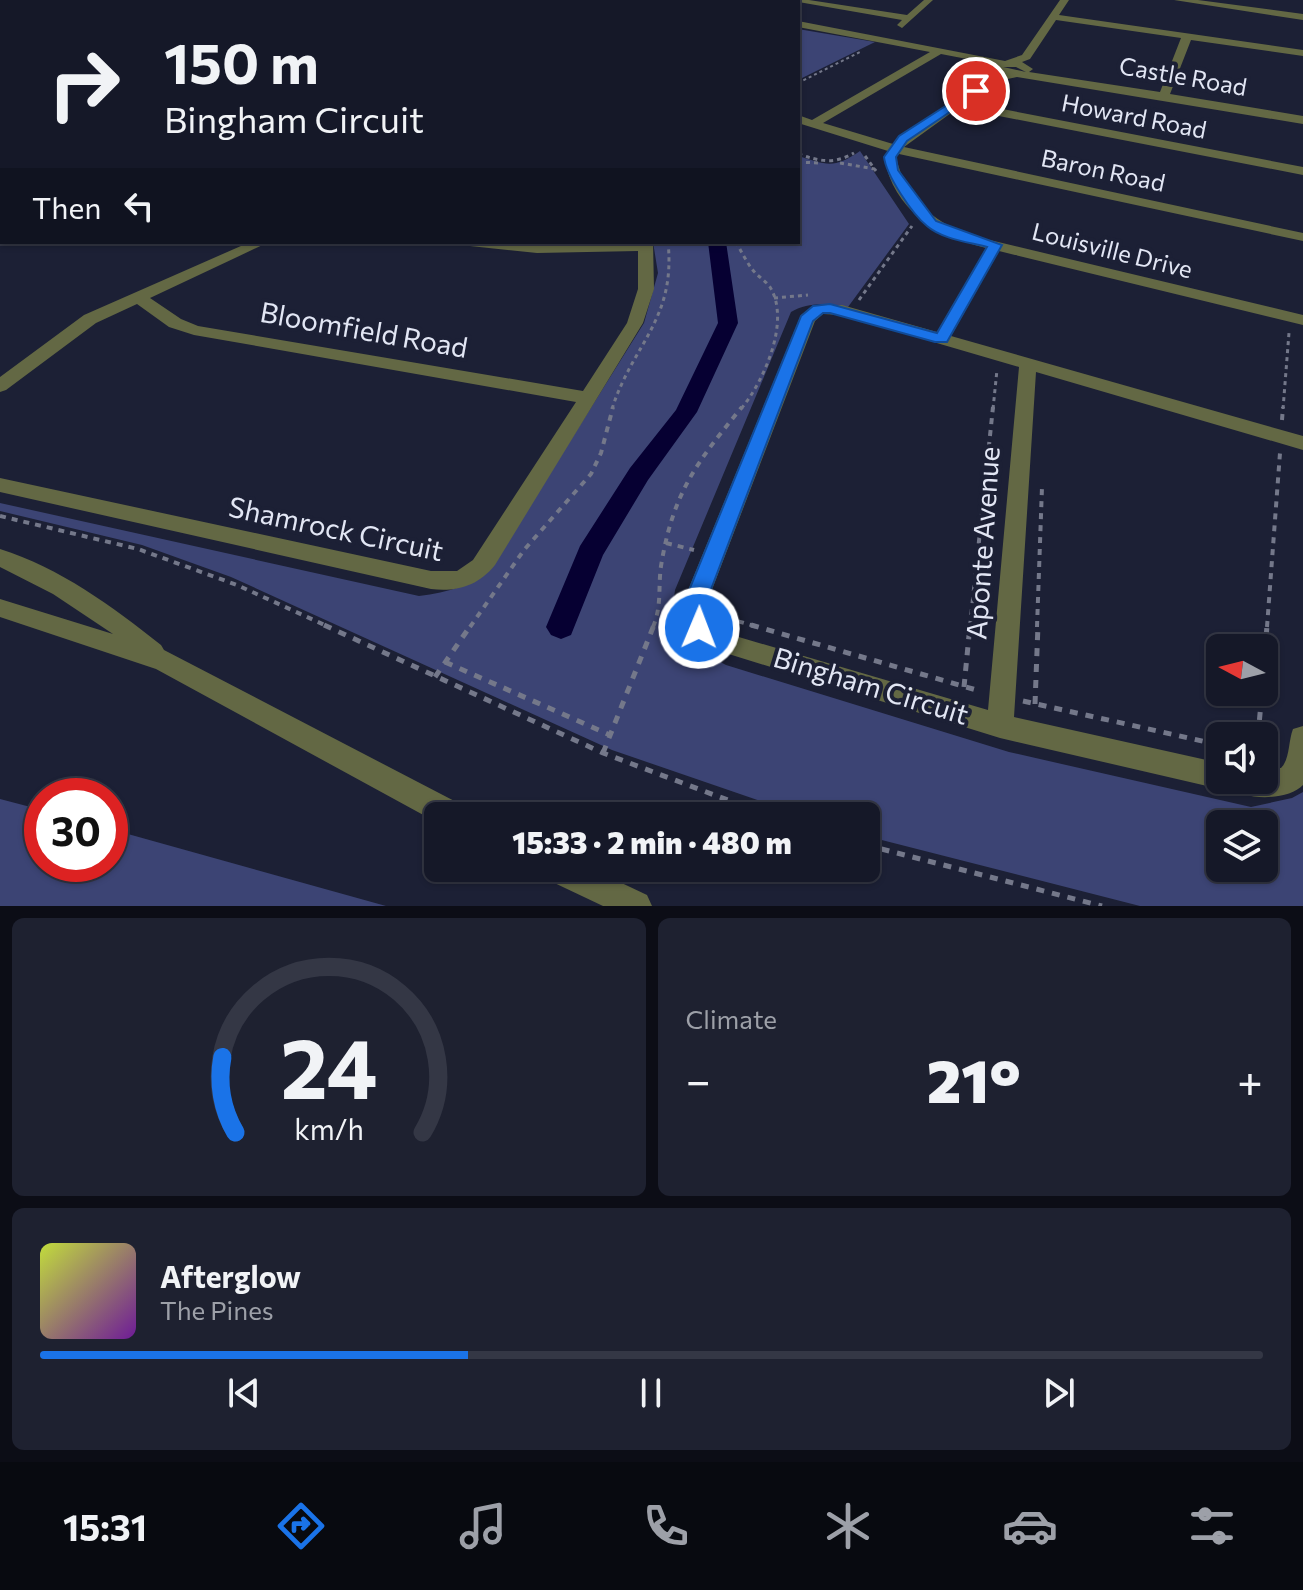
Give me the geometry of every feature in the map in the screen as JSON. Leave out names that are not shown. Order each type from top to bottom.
[{"type":"street","points":[[887,39],[928,0]]},
{"type":"street","points":[[895,149],[903,139],[957,104],[1000,69],[1024,68],[1065,0]]},
{"type":"street","points":[[1178,0],[1252,5],[1303,17]]},
{"type":"street","points":[[800,1],[909,18]]},
{"type":"street","points":[[1054,17],[1303,53]]},
{"type":"street","name":"Castle Road","points":[[800,24],[887,39],[1000,69],[1024,68],[1056,78],[1303,120]]},
{"type":"street","points":[[1164,96],[1187,36]]},
{"type":"street","points":[[813,124],[939,51]]},
{"type":"street","name":"Howard Road","points":[[957,104],[1303,171]]},
{"type":"street","name":"Baron Road","points":[[800,120],[895,149],[1303,237]]},
{"type":"street","name":"Louisville Drive","points":[[895,149],[890,157],[892,171],[923,217],[940,229],[1303,320]]},
{"type":"street","points":[[0,386],[70,332],[137,296],[257,244]]},
{"type":"street","points":[[492,244],[537,248],[646,244]]},
{"type":"street","name":"Shamrock Circuit","points":[[0,485],[448,583],[465,579],[487,559],[640,313],[648,276],[646,244]]},
{"type":"street","points":[[941,339],[995,245]]},
{"type":"street","name":"Bloomfield Road","points":[[137,296],[175,323],[194,330],[589,398]]},
{"type":"street","name":"Bingham Circuit","points":[[1206,773],[1000,726],[712,639],[699,628],[693,616],[705,577],[811,314],[819,309],[842,310],[941,339],[1027,370],[1303,443]]},
{"type":"street","name":"Aponte Avenue","points":[[1000,726],[1027,370]]},
{"type":"street","points":[[0,558],[30,570],[96,606],[164,661]]},
{"type":"street","points":[[0,608],[164,661],[428,802]]},
{"type":"street","points":[[1278,782],[1288,781],[1299,769],[1303,738]]},
{"type":"street","points":[[586,882],[636,906]]},
{"type":"path","points":[[800,82],[865,49]]},
{"type":"path","points":[[838,163],[871,142]]},
{"type":"path","points":[[800,155],[825,163]]},
{"type":"path","points":[[800,162],[838,163],[875,169]]},
{"type":"path","points":[[857,302],[914,224]]},
{"type":"path","points":[[435,677],[537,535],[591,473],[607,441],[618,391],[652,335],[663,310],[672,282],[668,244]]},
{"type":"path","points":[[603,753],[660,610],[661,567],[679,494],[700,458],[751,396],[779,328],[779,308],[769,286],[751,268],[737,244]]},
{"type":"path","points":[[964,687],[998,368],[1027,370]]},
{"type":"path","points":[[1267,634],[1280,451]]},
{"type":"path","points":[[1035,704],[1042,474]]},
{"type":"path","points":[[0,516],[138,549],[237,585],[603,753],[733,802]]},
{"type":"path","points":[[723,594],[719,606],[730,619],[964,687],[1206,742]]},
{"type":"path","points":[[445,662],[610,735]]},
{"type":"path","points":[[880,849],[1102,906]]},
{"type":"shaded area","points":[[800,29],[875,42],[800,79]]},
{"type":"shaded area","points":[[860,151],[909,224],[848,307],[812,305],[791,312],[675,590],[673,607],[677,631],[690,645],[726,665],[1009,752],[1251,807],[1292,798],[1303,792],[1303,906],[1140,906],[880,840],[880,802],[763,802],[612,750],[231,577],[142,545],[0,511],[0,503],[419,596],[459,587],[477,578],[493,564],[644,323],[658,273],[653,244],[800,244],[800,157],[816,162],[837,163]]},
{"type":"shaded area","points":[[0,799],[24,805],[24,882],[128,882],[128,834],[386,906],[0,906]]},
{"type":"waterway","points":[[561,627],[590,553],[639,474],[686,412],[728,323],[717,244]]},
{"type":"route","points":[[699,628],[693,616],[696,600],[807,319],[819,309],[842,310],[941,339],[995,245],[955,235],[923,217],[895,178],[890,157],[903,139],[976,91]]}]
